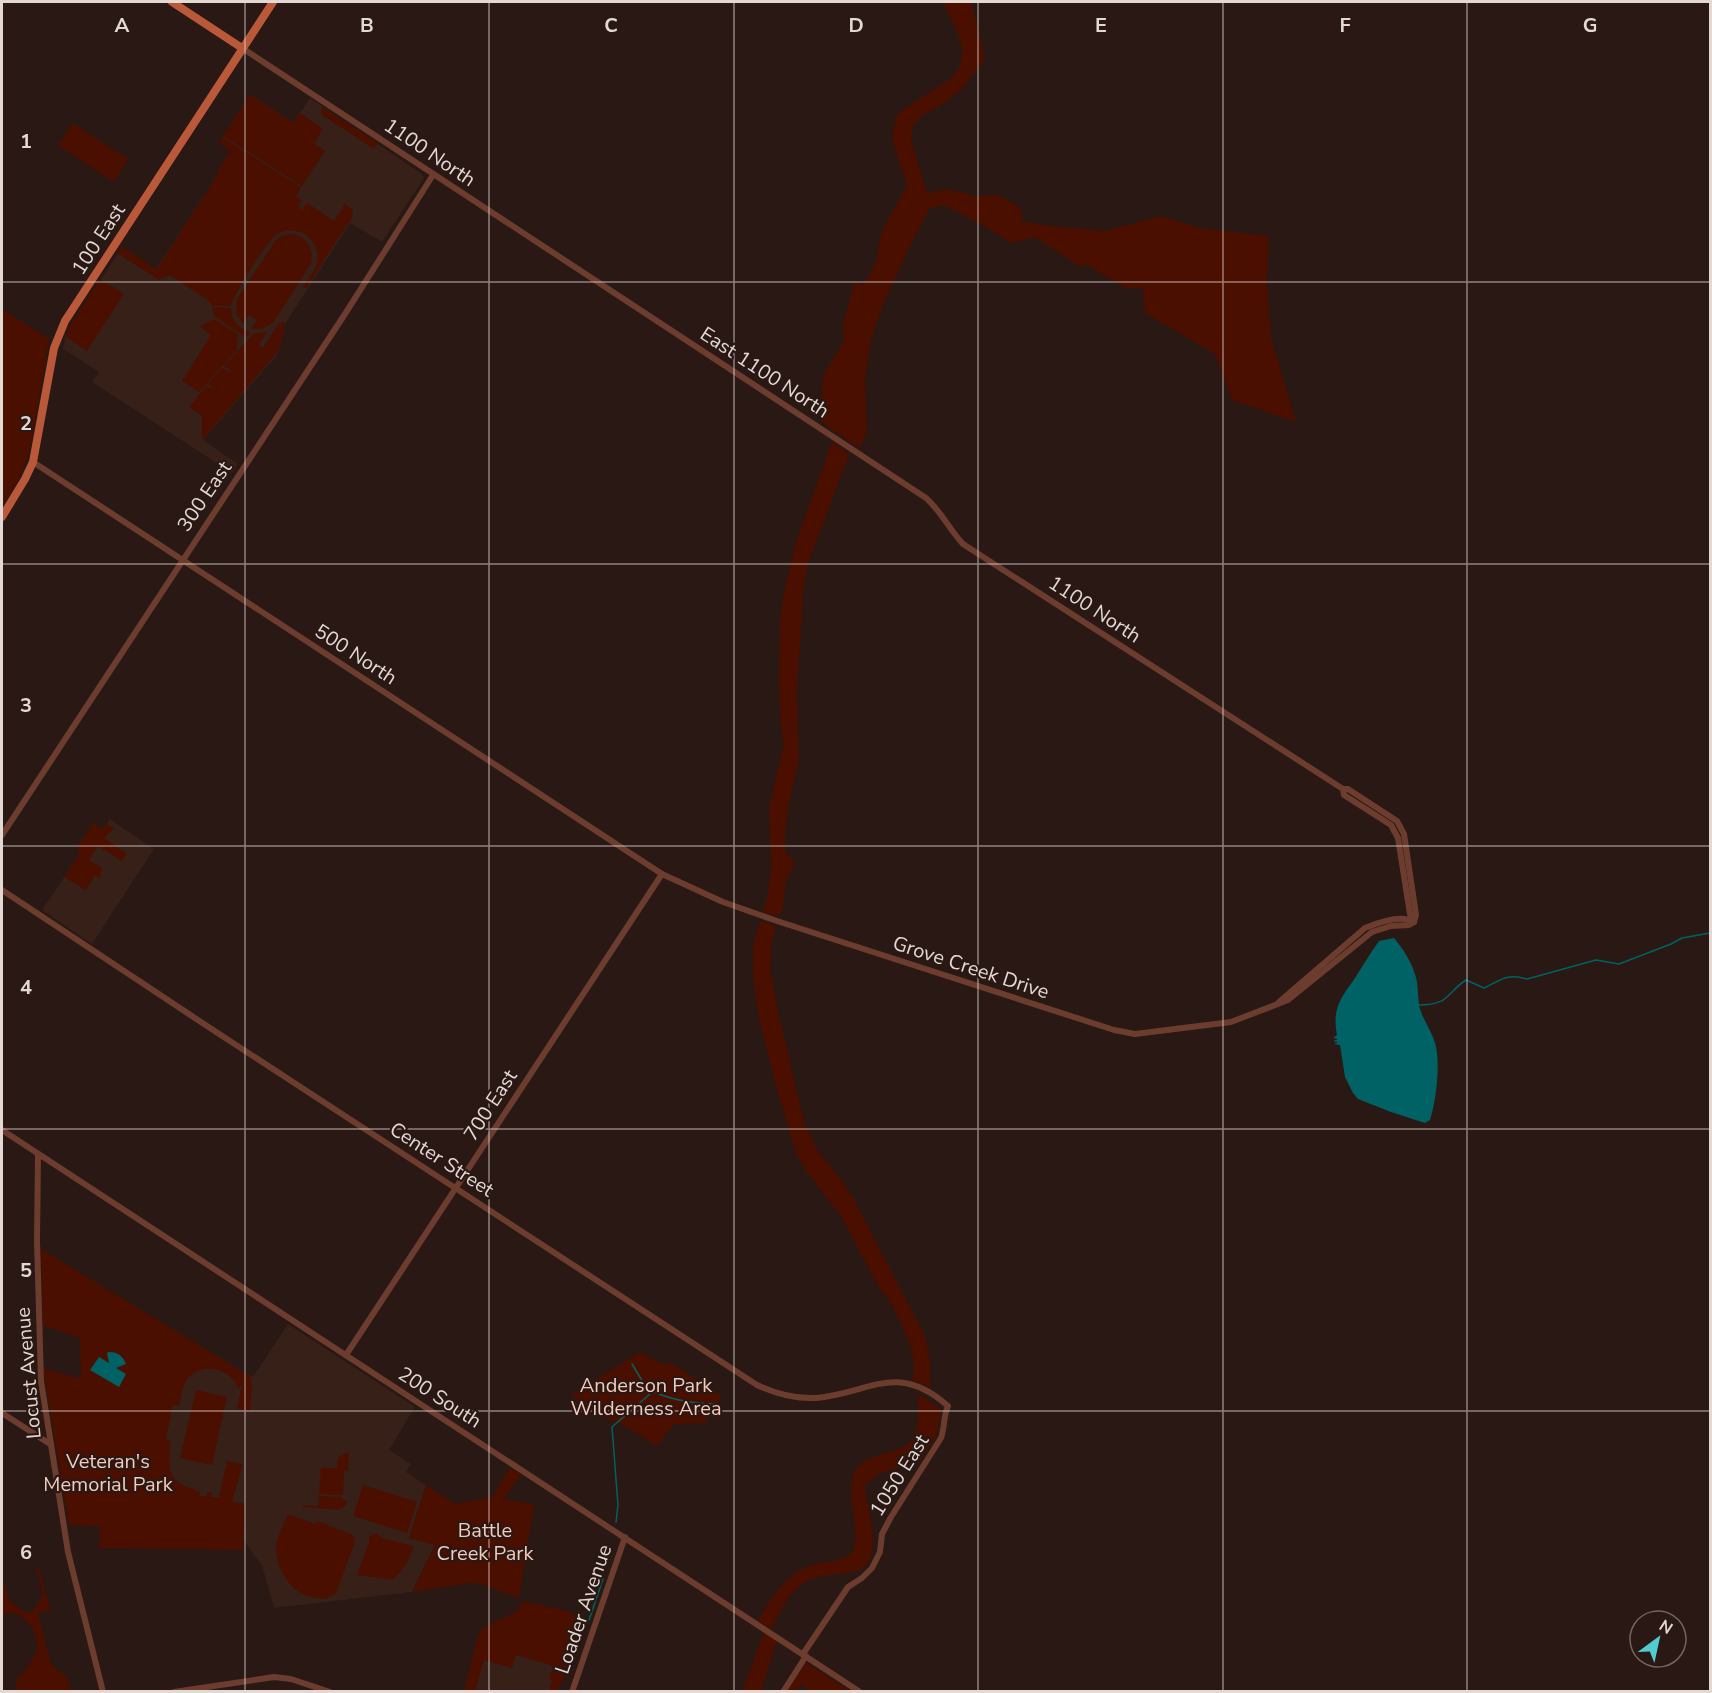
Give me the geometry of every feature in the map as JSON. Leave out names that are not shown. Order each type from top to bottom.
[{"type":"main road","name":"1100 North","points":[[172,2],[242,48]]},
{"type":"main road","name":"100 East","points":[[2,517],[33,462],[54,348],[65,321],[273,2]]},
{"type":"street","name":"1100 North","points":[[242,48],[670,330]]},
{"type":"street","name":"300 East","points":[[2,835],[434,175]]},
{"type":"street","name":"East 1100 North","points":[[670,330],[843,442]]},
{"type":"street","name":"1100 North","points":[[843,442],[926,498],[936,507],[944,522],[963,544],[1343,789],[1348,789],[1397,821],[1404,834],[1416,913],[1413,922]]},
{"type":"street","name":"500 North","points":[[33,462],[662,874]]},
{"type":"street","name":"Grove Creek Drive","points":[[662,874],[723,902],[777,921],[1114,1030],[1134,1034],[1231,1022],[1277,1004],[1365,928],[1387,921],[1409,919],[1413,922]]},
{"type":"street","name":"700 East","points":[[345,1355],[662,874]]},
{"type":"street","name":"Center Street","points":[[2,890],[764,1388],[792,1397],[817,1398],[882,1382],[899,1382],[926,1391],[948,1406]]},
{"type":"street","name":"200 South","points":[[2,1130],[860,1692]]},
{"type":"street","name":"Locust Avenue","points":[[38,1154],[39,1365],[68,1552],[103,1692]]},
{"type":"street","name":"1050 East","points":[[783,1692],[848,1587],[872,1568],[880,1552],[882,1534],[891,1517],[938,1444],[944,1430],[944,1416],[948,1406]]},
{"type":"street","points":[[2,1413],[50,1444]]},
{"type":"street","name":"Loader Avenue","points":[[572,1692],[625,1537]]},
{"type":"street","points":[[174,1692],[282,1677],[330,1692]]},
{"type":"shaded area","points":[[251,94],[293,123],[310,98],[422,174],[424,178],[382,242],[350,223],[285,324],[277,355],[203,440],[238,464],[232,473],[92,382],[99,372],[63,349],[71,325],[122,247],[156,269],[218,174],[242,154],[221,140]]},
{"type":"shaded area","points":[[110,819],[154,849],[92,944],[42,910],[80,854],[77,848],[93,823],[103,829]]},
{"type":"shaded area","points":[[288,1324],[415,1407],[389,1450],[411,1464],[406,1472],[426,1485],[409,1538],[435,1545],[412,1592],[274,1608],[262,1566],[244,1541],[245,1504],[194,1496],[107,1421],[164,1325],[253,1377]]},
{"type":"shaded area","points":[[571,1613],[586,1624],[573,1661],[557,1691],[464,1692],[478,1636]]},
{"type":"green space","points":[[943,2],[971,2],[985,58],[961,90],[921,116],[913,126],[911,140],[927,193],[948,189],[975,196],[998,195],[1021,208],[1022,221],[1042,225],[1106,231],[1160,216],[1200,228],[1269,236],[1267,282],[1271,337],[1296,422],[1232,400],[1215,354],[1145,313],[1143,288],[1126,288],[1085,264],[1082,268],[1035,237],[1011,243],[990,229],[944,205],[930,208],[883,305],[870,343],[865,382],[867,433],[859,448],[820,421],[823,376],[844,341],[843,324],[855,281],[863,286],[876,263],[881,233],[907,185],[892,139],[896,117],[950,79],[959,68],[963,52],[958,34]]},
{"type":"green space","points":[[250,94],[293,123],[300,113],[323,129],[314,144],[325,151],[302,186],[223,136]]},
{"type":"green space","points":[[322,107],[378,143],[374,149],[322,115]]},
{"type":"green space","points":[[73,123],[128,159],[114,182],[58,145]]},
{"type":"green space","points":[[222,137],[301,187],[296,196],[302,200],[298,206],[302,210],[307,203],[334,221],[345,204],[353,210],[352,218],[306,289],[303,287],[316,266],[318,255],[312,241],[301,232],[294,230],[279,233],[267,245],[233,299],[231,306],[212,306],[208,297],[206,299],[170,275],[159,280],[117,253],[121,246],[157,269],[218,174],[217,172],[230,151],[219,143]]},
{"type":"green space","points":[[292,234],[302,238],[308,244],[311,263],[273,323],[262,329],[251,329],[257,320],[249,315],[242,323],[236,314],[237,299],[276,240],[284,235]]},
{"type":"green space","points":[[100,279],[124,294],[87,351],[65,336]]},
{"type":"green space","points":[[212,307],[231,308],[237,324],[251,333],[246,337],[215,317]]},
{"type":"green space","points":[[2,309],[49,339],[27,458],[18,481],[2,506]]},
{"type":"green space","points":[[214,319],[238,334],[237,350],[199,392],[182,381],[211,335],[200,326]]},
{"type":"green space","points":[[279,323],[285,323],[282,341],[276,354],[202,440],[202,416],[189,407],[206,386],[215,390],[208,384],[222,368],[231,371],[224,366],[253,334],[267,332],[259,345],[263,348]]},
{"type":"green space","points":[[832,442],[849,454],[808,563],[804,585],[797,687],[799,760],[785,832],[785,851],[795,863],[786,881],[782,911],[777,916],[763,912],[768,895],[771,866],[769,808],[784,743],[779,685],[780,623],[784,593],[796,542]]},
{"type":"green space","points":[[93,823],[103,829],[107,824],[114,828],[104,838],[127,854],[122,861],[98,846],[89,860],[102,868],[100,878],[95,875],[86,890],[64,877],[80,854],[77,848]]},
{"type":"green space","points":[[760,921],[776,926],[772,940],[770,969],[805,1125],[818,1151],[853,1198],[925,1336],[930,1361],[930,1387],[912,1380],[914,1370],[911,1348],[897,1315],[887,1296],[882,1293],[841,1216],[806,1171],[796,1153],[758,1014],[753,976],[753,945]]},
{"type":"green space","name":"Veteran's Memorial Park","points":[[41,1249],[250,1376],[252,1383],[250,1411],[237,1409],[243,1387],[238,1389],[230,1376],[224,1372],[209,1369],[194,1373],[184,1384],[179,1406],[173,1405],[166,1439],[171,1441],[169,1458],[174,1478],[200,1492],[200,1496],[207,1496],[207,1492],[212,1492],[211,1497],[219,1497],[227,1461],[243,1464],[232,1502],[245,1504],[243,1550],[99,1548],[100,1526],[69,1525],[43,1368],[81,1379],[80,1338],[43,1325]]},
{"type":"green space","name":"Anderson Park Wilderness Area","points":[[640,1352],[663,1364],[671,1363],[722,1396],[705,1423],[674,1424],[657,1446],[615,1420],[612,1422],[571,1395]]},
{"type":"green space","points":[[196,1390],[227,1397],[212,1465],[180,1458]]},
{"type":"green space","points":[[918,1394],[941,1409],[937,1434],[919,1462],[878,1474],[865,1485],[873,1539],[871,1557],[867,1564],[854,1572],[807,1581],[788,1598],[771,1629],[758,1620],[788,1579],[806,1568],[838,1560],[850,1554],[855,1538],[851,1493],[854,1473],[867,1460],[900,1449],[912,1440],[917,1424]]},
{"type":"green space","points":[[349,1453],[348,1471],[344,1471],[343,1495],[319,1494],[321,1468],[337,1468],[338,1458]]},
{"type":"green space","name":"Battle Creek Park","points":[[510,1468],[521,1474],[504,1499],[534,1504],[519,1598],[481,1584],[471,1583],[412,1592],[435,1545],[409,1538],[426,1485],[455,1504],[492,1497]]},
{"type":"green space","points":[[363,1485],[417,1502],[407,1533],[353,1516]]},
{"type":"green space","points":[[319,1496],[341,1497],[347,1500],[347,1504],[338,1510],[303,1507],[303,1505],[318,1506]]},
{"type":"green space","points":[[288,1514],[315,1524],[318,1521],[353,1535],[355,1542],[336,1593],[326,1599],[309,1597],[300,1593],[288,1582],[280,1568],[276,1545]]},
{"type":"green space","points":[[377,1533],[382,1538],[414,1546],[400,1573],[392,1580],[357,1575],[369,1537]]},
{"type":"green space","points":[[38,1567],[51,1610],[38,1613],[51,1664],[67,1677],[71,1691],[18,1691],[15,1682],[33,1658],[37,1643],[26,1621],[16,1614],[2,1613],[2,1586],[5,1586],[9,1600],[25,1613],[34,1610],[43,1595],[36,1568]]},
{"type":"green space","points":[[523,1601],[568,1611],[585,1621],[573,1661],[557,1691],[549,1691],[552,1680],[549,1679],[553,1666],[516,1655],[512,1668],[484,1660],[475,1691],[464,1691],[478,1636],[484,1627],[516,1612]]},
{"type":"green space","points":[[764,1632],[777,1641],[761,1691],[742,1692]]},
{"type":"green space","points":[[806,1663],[850,1691],[809,1691],[801,1684],[796,1691],[787,1691]]},
{"type":"water","points":[[1394,938],[1414,970],[1420,1010],[1437,1051],[1438,1071],[1434,1103],[1430,1120],[1425,1123],[1358,1099],[1345,1077],[1340,1045],[1334,1044],[1338,1042],[1333,1041],[1338,1039],[1333,1038],[1337,1035],[1336,1018],[1341,998],[1379,941]]},
{"type":"water","points":[[107,1353],[120,1355],[126,1364],[116,1368],[126,1374],[119,1387],[90,1370],[99,1357],[109,1363]]},
{"type":"waterway","points":[[1419,1005],[1442,1001],[1466,980],[1484,988],[1504,978],[1527,979],[1596,960],[1619,964],[1682,938],[1710,933]]},
{"type":"waterway","points":[[616,1522],[618,1505],[612,1427],[650,1394],[632,1364]]},
{"type":"waterway","points":[[647,1389],[681,1400],[716,1404]]},
{"type":"waterway","points":[[589,1620],[603,1579]]}]
